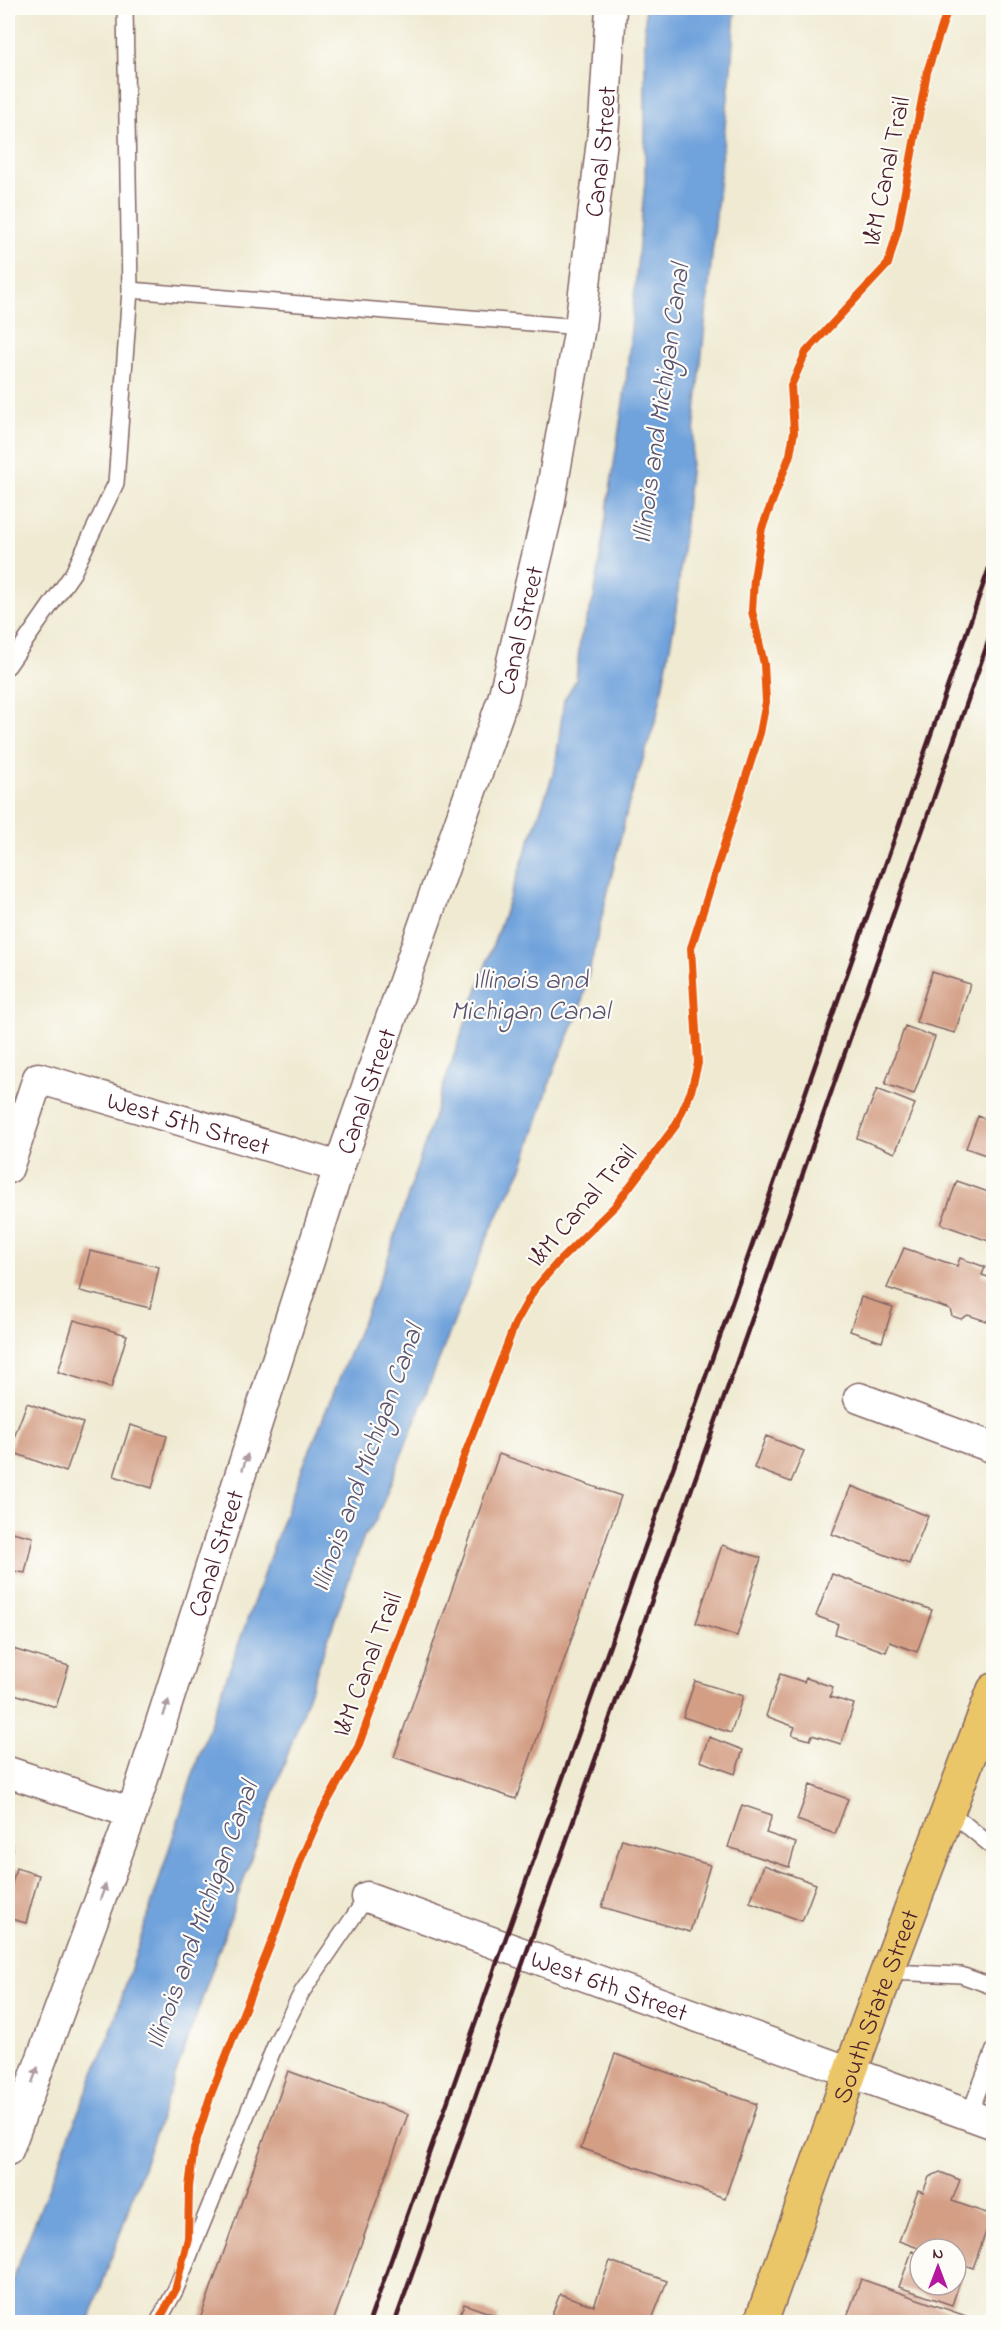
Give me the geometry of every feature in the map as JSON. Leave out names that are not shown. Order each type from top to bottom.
[{"type":"main road","name":"South State Street","points":[[761,2322],[993,1690]]},
{"type":"street","name":"Canal Street","points":[[8,2150],[132,1813],[339,1167],[503,699],[549,506],[580,327],[604,123],[611,8]]},
{"type":"street","name":"West 5th Street","points":[[8,1168],[38,1078],[339,1167]]},
{"type":"street","points":[[859,1398],[993,1448]]},
{"type":"street","points":[[8,1772],[132,1813]]},
{"type":"street","name":"West 6th Street","points":[[367,1897],[981,2120]]},
{"type":"lane","points":[[8,666],[73,573],[116,483],[130,290],[125,8]]},
{"type":"lane","points":[[130,290],[580,327]]},
{"type":"lane","points":[[949,1811],[993,1848]]},
{"type":"lane","points":[[158,2322],[176,2291],[276,2043],[302,1992],[367,1897]]},
{"type":"lane","points":[[889,1972],[961,1975],[993,1987]]},
{"type":"lane","points":[[981,2120],[993,2050]]},
{"type":"water","name":"Illinois and Michigan Canal","points":[[645,8],[735,8],[732,58],[675,620],[657,716],[628,806],[580,1010],[555,1067],[523,1166],[488,1235],[376,1520],[364,1536],[89,2322],[8,2322],[8,2292],[11,2283],[114,2022],[200,1752],[294,1489],[386,1264],[444,1084],[555,769],[564,700],[576,680],[580,640],[594,598],[626,383],[645,181]]},
{"type":"building","points":[[932,972],[970,984],[955,1033],[916,1022]]},
{"type":"building","points":[[905,1026],[935,1037],[914,1094],[885,1084]]},
{"type":"building","points":[[877,1089],[915,1104],[895,1153],[857,1138]]},
{"type":"building","points":[[994,1099],[994,1158],[966,1148],[978,1116],[986,1120]]},
{"type":"building","points":[[957,1181],[994,1194],[994,1243],[941,1224]]},
{"type":"building","points":[[904,1248],[957,1266],[960,1258],[985,1267],[982,1275],[994,1279],[992,1323],[968,1315],[961,1319],[952,1316],[950,1309],[887,1288]]},
{"type":"building","points":[[90,1251],[159,1267],[150,1308],[80,1291]]},
{"type":"building","points":[[861,1297],[893,1307],[882,1342],[850,1331]]},
{"type":"building","points":[[74,1320],[127,1335],[111,1388],[58,1372]]},
{"type":"building","points":[[27,1403],[83,1423],[66,1472],[9,1451]]},
{"type":"building","points":[[130,1425],[167,1436],[152,1488],[114,1476]]},
{"type":"building","points":[[766,1436],[804,1451],[791,1482],[754,1468]]},
{"type":"building","points":[[499,1454],[621,1496],[516,1799],[394,1757]]},
{"type":"building","points":[[851,1486],[928,1516],[909,1564],[832,1534]]},
{"type":"building","points":[[8,1531],[33,1537],[25,1573],[8,1570]]},
{"type":"building","points":[[722,1545],[761,1558],[737,1636],[696,1623]]},
{"type":"building","points":[[832,1574],[932,1610],[917,1652],[890,1642],[886,1652],[835,1634],[838,1624],[816,1616]]},
{"type":"building","points":[[13,1649],[69,1666],[56,1707],[8,1692],[8,1665]]},
{"type":"building","points":[[780,1674],[804,1682],[806,1678],[833,1687],[830,1697],[854,1704],[841,1744],[812,1735],[810,1740],[792,1735],[795,1727],[766,1716]]},
{"type":"building","points":[[695,1681],[743,1696],[731,1733],[683,1717]]},
{"type":"building","points":[[709,1737],[743,1750],[735,1774],[700,1761]]},
{"type":"building","points":[[810,1785],[848,1799],[835,1834],[797,1820]]},
{"type":"building","points":[[742,1805],[772,1815],[766,1833],[796,1843],[789,1867],[728,1847]]},
{"type":"building","points":[[622,1839],[710,1865],[690,1932],[602,1907]]},
{"type":"building","points":[[8,1847],[13,1849],[8,1864]]},
{"type":"building","points":[[764,1865],[816,1884],[802,1921],[750,1902]]},
{"type":"building","points":[[16,1868],[39,1875],[26,1923],[8,1918],[8,1899]]},
{"type":"building","points":[[615,2054],[757,2104],[725,2198],[581,2148]]},
{"type":"building","points":[[288,2071],[408,2114],[333,2322],[199,2322]]},
{"type":"building","points":[[940,2172],[960,2180],[952,2201],[992,2215],[973,2268],[968,2266],[968,2237],[908,2237],[908,2244],[899,2241],[918,2190],[923,2192],[929,2177]]},
{"type":"building","points":[[610,2261],[667,2281],[651,2322],[549,2322],[560,2294],[594,2306]]},
{"type":"building","points":[[908,2262],[908,2290],[899,2287]]},
{"type":"building","points":[[861,2279],[983,2322],[845,2322]]},
{"type":"building","points":[[928,2297],[955,2297],[952,2305]]},
{"type":"building","points":[[464,2304],[498,2316],[496,2322],[457,2322]]},
{"type":"railway","points":[[369,2322],[734,1297],[994,554]]},
{"type":"railway","points":[[395,2322],[757,1305],[994,625]]},
{"type":"cycle path","name":"I&M Canal Trail","points":[[158,2322],[175,2291],[188,2238],[189,2187],[194,2148],[211,2094],[275,1933],[301,1859],[322,1811],[358,1747],[515,1324],[534,1290],[557,1263],[615,1206],[676,1125],[691,1091],[698,1063],[691,948],[760,733],[766,702],[764,664],[752,611],[754,579],[762,528],[790,455],[794,432],[791,386],[806,352],[888,264],[898,229],[927,72],[948,8]]}]
